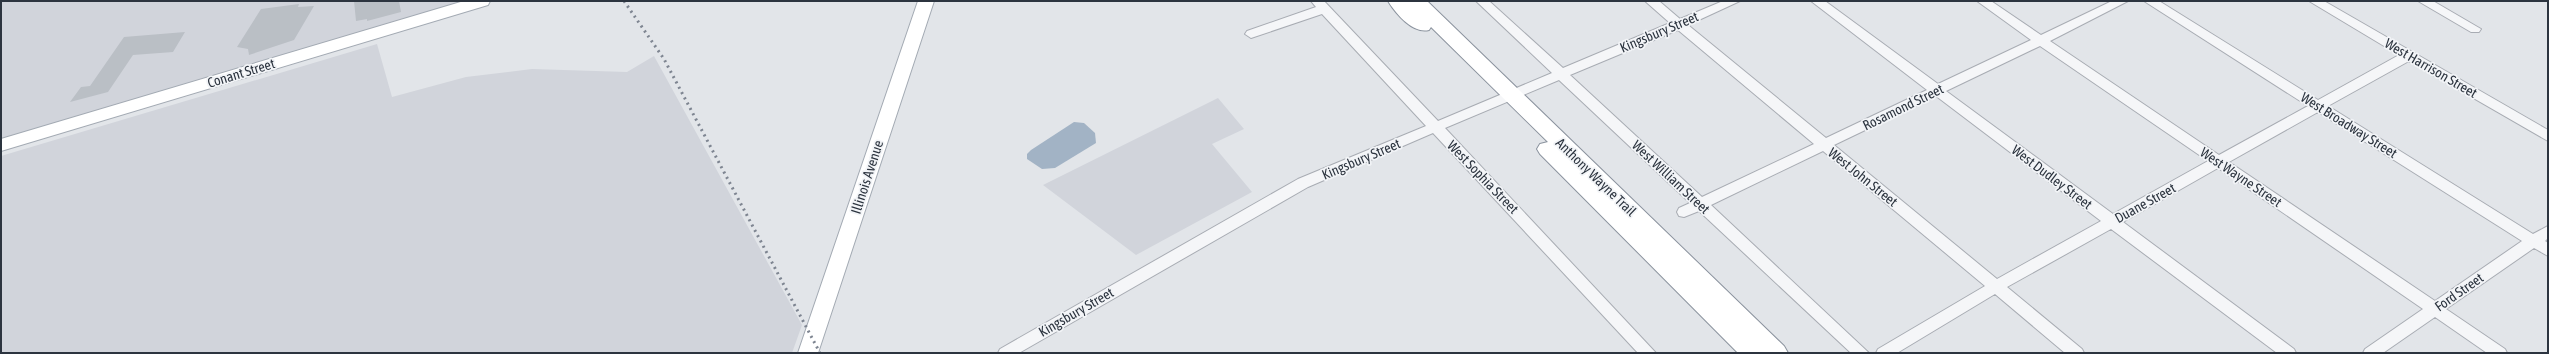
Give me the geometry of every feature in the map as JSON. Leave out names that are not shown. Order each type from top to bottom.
[{"type":"highway","name":"Anthony Wayne Trail","points":[[1397,1],[1505,98],[1776,353]]},
{"type":"highway","name":"Anthony Wayne Trail","points":[[1416,1],[1505,98],[1753,353]]},
{"type":"main road","name":"Conant Street","points":[[1,145],[482,1]]},
{"type":"main road","name":"Illinois Avenue","points":[[808,353],[926,1]]},
{"type":"street","name":"West William Street","points":[[1482,1],[1861,353]]},
{"type":"street","name":"West John Street","points":[[1651,1],[2076,353]]},
{"type":"street","name":"Kingsbury Street","points":[[1006,353],[1303,183],[1734,1]]},
{"type":"street","name":"West Dudley Street","points":[[1817,1],[2288,353]]},
{"type":"street","name":"West Wayne Street","points":[[1983,1],[2499,353]]},
{"type":"street","name":"Rosamond Street","points":[[1684,212],[2122,1]]},
{"type":"street","name":"West Broadway Street","points":[[2150,1],[2548,250]]},
{"type":"street","name":"West Harrison Street","points":[[2315,1],[2548,136]]},
{"type":"street","points":[[2424,1],[2475,29]]},
{"type":"street","points":[[1251,34],[1321,5]]},
{"type":"street","name":"West Sophia Street","points":[[1321,5],[1648,353]]},
{"type":"street","name":"Duane Street","points":[[1884,353],[1995,287],[2111,221],[2408,55]]},
{"type":"street","name":"Ford Street","points":[[2371,353],[2548,231]]},
{"type":"shaded area","points":[[1,1],[464,1],[1,139]]},
{"type":"shaded area","points":[[377,44],[392,97],[466,77],[532,69],[627,72],[654,56],[802,325],[792,353],[1,353],[1,156]]},
{"type":"shaded area","points":[[1218,98],[1244,129],[1212,144],[1252,192],[1136,255],[1043,185]]},
{"type":"water","points":[[1074,122],[1084,123],[1095,133],[1096,143],[1055,168],[1042,169],[1027,159],[1027,154],[1031,150]]},
{"type":"building","points":[[354,1],[399,1],[401,12],[367,21],[367,19],[356,21]]},
{"type":"building","points":[[299,4],[298,7],[314,6],[294,40],[249,55],[248,49],[237,47],[261,9]]},
{"type":"building","points":[[185,32],[173,52],[133,55],[108,92],[70,102],[81,87],[90,86],[124,37]]},
{"type":"railway","points":[[624,1],[664,59],[820,353]]}]
